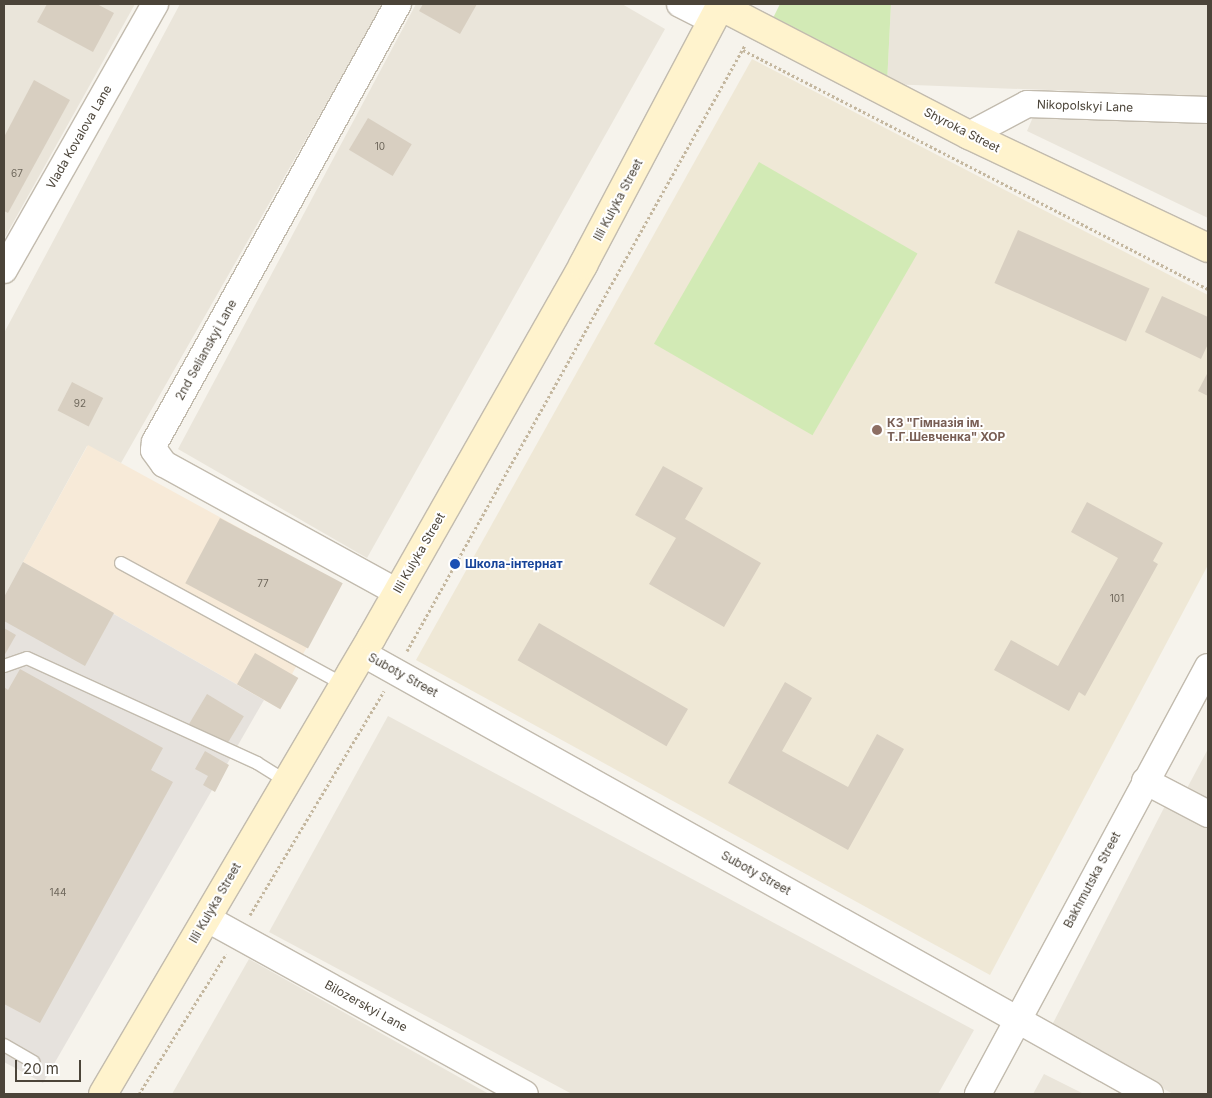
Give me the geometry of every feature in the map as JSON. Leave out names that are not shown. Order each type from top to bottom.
[{"type":"street","name":"Vlada Kovalova Lane","points":[[4,270],[154,4]]},
{"type":"street","name":"2nd Selianskyi Lane","points":[[397,592],[164,464],[154,450],[155,442],[398,4]]},
{"type":"street","name":"Shyroka Street","points":[[680,4],[718,10],[757,23],[969,135],[1208,248]]},
{"type":"street","name":"Illi Kulyka Street","points":[[103,1094],[362,653],[583,265],[718,10]]},
{"type":"street","name":"Nikopolskyi Lane","points":[[969,135],[1026,104],[1208,110]]},
{"type":"street","name":"Suboty Street","points":[[362,653],[396,670],[1150,1094]]},
{"type":"street","name":"Bakhmutska Street","points":[[978,1094],[1208,667]]},
{"type":"street","points":[[1145,781],[1208,814]]},
{"type":"street","name":"Bilozerskyi Lane","points":[[206,918],[525,1094]]},
{"type":"lane","points":[[121,563],[343,684]]},
{"type":"lane","points":[[4,666],[27,658],[257,764],[286,782]]},
{"type":"lane","points":[[4,1046],[33,1062]]},
{"type":"path","points":[[139,1094],[237,936],[396,670],[757,23]]},
{"type":"path","points":[[743,50],[1208,289]]},
{"type":"shaded area","points":[[4,4],[135,4],[4,239]]},
{"type":"shaded area","points":[[180,4],[383,4],[121,463],[87,446],[4,597],[4,333]]},
{"type":"shaded area","points":[[416,4],[622,4],[665,29],[367,558],[178,449]]},
{"type":"shaded area","points":[[891,4],[1208,4],[1208,96],[887,84]]},
{"type":"shaded area","name":"КЗ \"Гімназія ім. Т.Г.Шевченка\" ХОР","points":[[752,59],[1208,295],[1208,565],[990,975],[416,660]]},
{"type":"shaded area","points":[[1033,117],[1208,123],[1208,218],[1027,131]]},
{"type":"shaded area","points":[[88,445],[342,584],[292,674],[298,678],[280,709],[23,562]]},
{"type":"shaded area","points":[[23,562],[264,700],[43,1083],[4,1062],[4,597]]},
{"type":"shaded area","points":[[388,716],[974,1030],[938,1094],[572,1094],[269,932]]},
{"type":"shaded area","points":[[1208,749],[1208,804],[1185,792]]},
{"type":"shaded area","points":[[1167,802],[1208,824],[1208,1094],[1173,1094],[1051,1027]]},
{"type":"shaded area","points":[[249,959],[489,1094],[172,1094]]},
{"type":"shaded area","points":[[1044,1074],[1084,1094],[1033,1094]]},
{"type":"green space","points":[[780,4],[891,4],[887,84],[772,20]]},
{"type":"green space","points":[[759,162],[917,253],[812,435],[654,344]]},
{"type":"building","points":[[47,4],[97,4],[114,13],[93,52],[37,22]]},
{"type":"building","points":[[423,4],[477,4],[460,34],[419,11]]},
{"type":"building","points":[[34,80],[70,100],[8,213],[4,211],[4,137]]},
{"type":"building","points":[[368,118],[412,144],[393,176],[349,150]]},
{"type":"building","points":[[1018,230],[1150,289],[1126,342],[994,283]]},
{"type":"building","points":[[1162,296],[1208,317],[1208,344],[1201,359],[1145,332]]},
{"type":"building","points":[[1208,372],[1208,396],[1198,391]]},
{"type":"building","points":[[72,382],[103,398],[89,426],[57,411]]},
{"type":"building","points":[[663,466],[703,488],[685,519],[761,563],[724,627],[649,584],[676,538],[635,515]]},
{"type":"building","points":[[1087,502],[1163,543],[1153,561],[1158,564],[1085,696],[1079,692],[1069,711],[994,670],[1011,640],[1058,666],[1118,558],[1071,532]]},
{"type":"building","points":[[220,518],[343,583],[308,649],[185,583]]},
{"type":"building","points":[[23,562],[114,613],[85,666],[4,621],[4,597]]},
{"type":"building","points":[[539,623],[688,709],[666,746],[518,660]]},
{"type":"building","points":[[4,628],[16,635],[4,656]]},
{"type":"building","points":[[255,653],[298,678],[280,709],[237,684]]},
{"type":"building","points":[[20,669],[163,748],[151,770],[173,782],[40,1023],[4,1004],[4,687],[8,690]]},
{"type":"building","points":[[785,682],[812,698],[782,751],[848,787],[877,734],[904,749],[848,850],[728,783]]},
{"type":"building","points":[[207,694],[244,716],[225,748],[188,726]]},
{"type":"building","points":[[205,751],[229,765],[215,792],[203,785],[208,776],[195,769]]},
{"type":"place","name":"КЗ \"Гімназія ім. Т.Г.Шевченка\" ХОР","points":[[877,430]]},
{"type":"place","name":"Школа-інтернат","points":[[455,564]]}]
